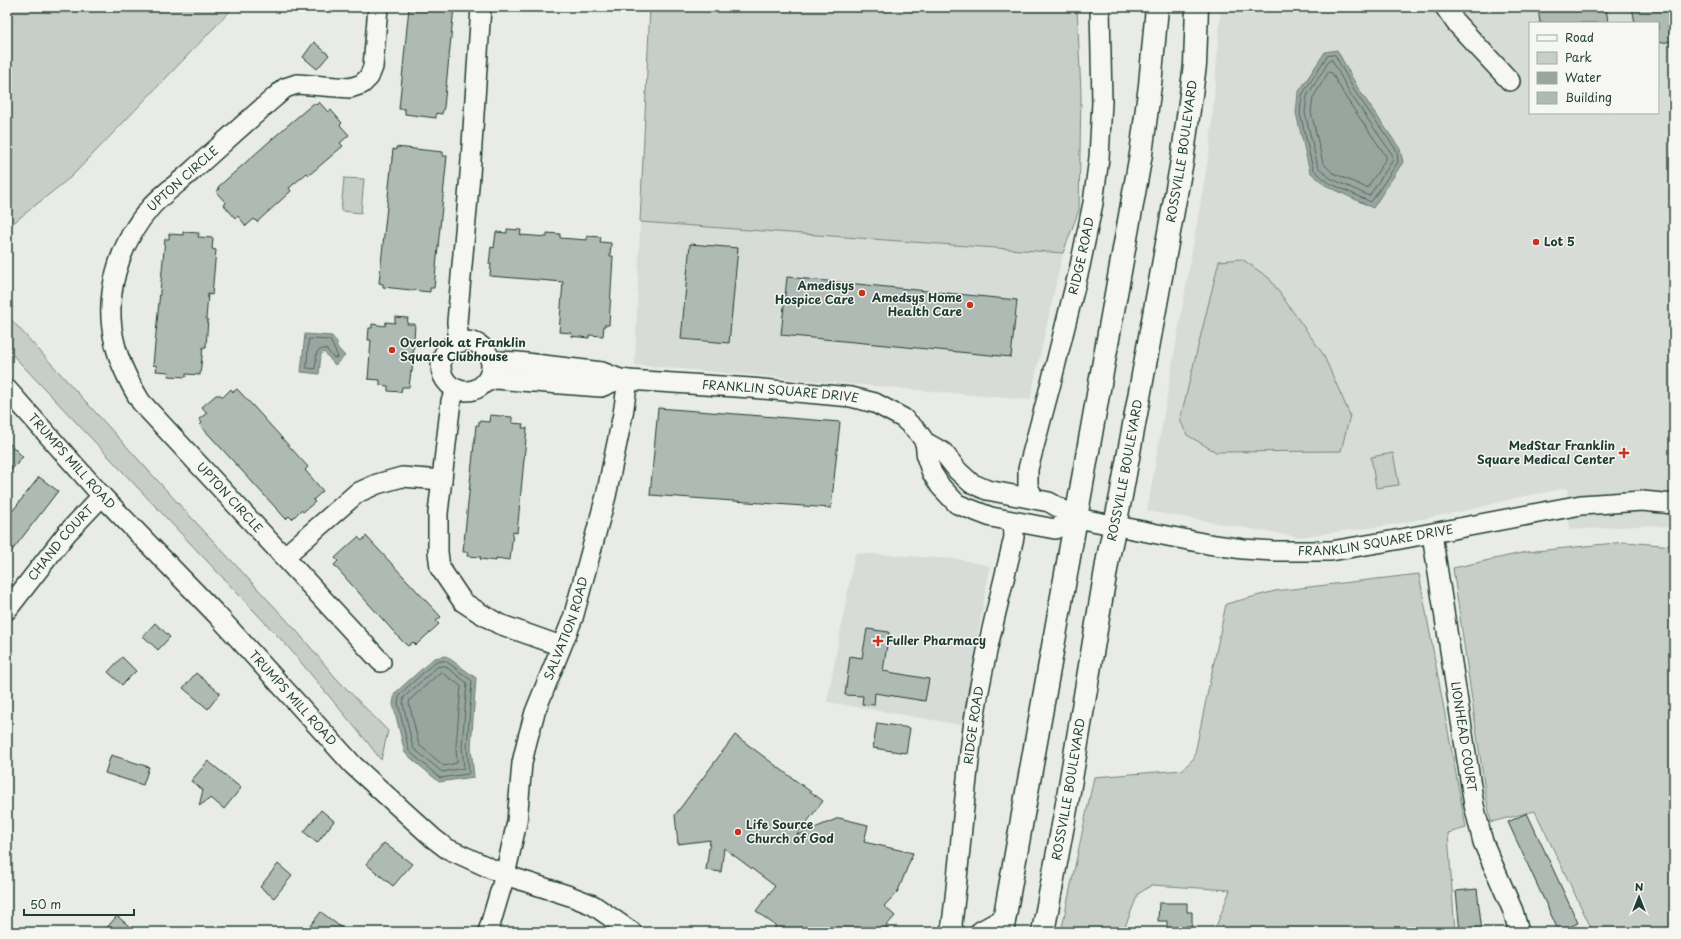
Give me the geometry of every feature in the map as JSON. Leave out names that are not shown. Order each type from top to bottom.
[{"type":"main road","points":[[982,932],[1003,926],[1141,154],[1150,85],[1157,7]]},
{"type":"main road","name":"ROSSVILLE BOULEVARD","points":[[1043,932],[1182,161],[1195,65],[1197,7]]},
{"type":"street","name":"UPTON CIRCLE","points":[[378,7],[373,67],[369,77],[362,84],[350,88],[305,83],[285,88],[151,207],[132,233],[124,248],[114,275],[112,324],[115,344],[128,380],[141,402],[381,662]]},
{"type":"street","points":[[461,342],[458,334],[457,322],[470,175],[481,7]]},
{"type":"street","name":"RIDGE ROAD","points":[[1034,499],[1028,486],[1028,470],[1077,280],[1093,203],[1099,158],[1102,102],[1100,7]]},
{"type":"street","points":[[1445,7],[1456,23],[1510,81]]},
{"type":"street","points":[[461,342],[476,343],[487,352],[490,359],[490,375],[480,388],[465,391],[457,389],[450,385],[442,372],[441,364],[443,356],[448,350],[461,342]]},
{"type":"street","name":"FRANKLIN SQUARE DRIVE","points":[[490,359],[602,372],[624,380],[751,388],[851,397],[875,403],[903,418],[918,432],[925,442],[943,452],[958,471],[971,483],[987,490],[1049,502],[1077,518],[1208,544],[1243,549],[1289,552],[1331,551],[1432,534],[1509,517],[1581,505],[1642,501],[1674,504]]},
{"type":"street","name":"FRANKLIN SQUARE DRIVE","points":[[486,382],[495,378],[601,387],[624,380]]},
{"type":"street","name":"SALVATION ROAD","points":[[488,932],[505,875],[518,822],[522,763],[527,741],[535,712],[560,646],[573,618],[606,496],[623,414],[624,380]]},
{"type":"street","name":"TRUMPS MILL ROAD","points":[[7,389],[102,496],[218,616],[353,766],[378,789],[446,848],[505,875],[548,888],[587,903],[623,930]]},
{"type":"street","points":[[457,389],[451,401],[438,513],[438,552],[440,568],[462,602],[499,624],[560,646]]},
{"type":"street","points":[[925,442],[927,459],[932,473],[941,487],[957,504],[991,517],[1055,529],[1077,518]]},
{"type":"street","points":[[284,556],[357,493],[377,484],[402,478],[442,480]]},
{"type":"street","name":"CHAND COURT","points":[[7,610],[67,533],[102,496]]},
{"type":"street","name":"RIDGE ROAD","points":[[952,932],[959,847],[974,720],[991,632],[1014,537],[1013,522]]},
{"type":"street","name":"LIONHEAD COURT","points":[[1432,534],[1474,805],[1482,842],[1513,911],[1519,932]]},
{"type":"shaded area","points":[[1221,7],[1674,7],[1674,528],[1653,525],[1570,530],[1567,488],[1516,498],[1464,511],[1385,526],[1298,537],[1147,511],[1210,147]]},
{"type":"shaded area","points":[[640,222],[929,241],[1063,253],[1030,400],[635,365]]},
{"type":"shaded area","points":[[855,553],[957,559],[990,566],[962,725],[827,702]]},
{"type":"green space","points":[[7,7],[234,7],[72,176],[7,228]]},
{"type":"green space","points":[[650,7],[1077,7],[1081,93],[1079,210],[1063,253],[640,222]]},
{"type":"green space","points":[[344,178],[364,179],[361,213],[341,211]]},
{"type":"green space","points":[[1242,259],[1269,278],[1323,354],[1350,415],[1341,451],[1216,452],[1187,435],[1180,420],[1219,261]]},
{"type":"green space","points":[[7,315],[295,629],[336,678],[388,731],[381,760],[289,648],[7,349]]},
{"type":"green space","points":[[1393,453],[1399,485],[1376,488],[1371,457]]},
{"type":"green space","points":[[1625,542],[1674,546],[1674,932],[1593,932],[1535,811],[1491,822],[1485,791],[1453,568],[1526,552]]},
{"type":"green space","points":[[1419,574],[1466,828],[1448,833],[1455,932],[1214,932],[1230,890],[1152,885],[1138,894],[1123,932],[1061,932],[1094,777],[1182,770],[1194,758],[1226,604],[1275,591]]},
{"type":"water","points":[[1337,50],[1359,90],[1400,149],[1403,162],[1373,208],[1325,185],[1310,172],[1296,113],[1298,93],[1325,52]]},
{"type":"water","points":[[305,334],[332,336],[338,344],[336,346],[345,356],[335,365],[324,352],[321,354],[319,374],[301,372]]},
{"type":"water","points":[[446,656],[476,678],[471,747],[474,777],[439,782],[405,753],[393,704],[395,693],[434,658]]},
{"type":"building","points":[[409,7],[454,7],[444,107],[442,114],[436,113],[436,118],[405,114],[405,109],[399,109]]},
{"type":"building","points":[[1538,7],[1606,7],[1608,22],[1540,22]]},
{"type":"building","points":[[1632,7],[1674,7],[1674,41],[1659,43],[1659,22],[1635,22]]},
{"type":"building","points":[[314,42],[329,55],[317,69],[303,57]]},
{"type":"building","points":[[319,102],[328,112],[331,110],[342,123],[340,125],[349,135],[340,143],[343,146],[309,175],[307,173],[289,188],[291,191],[257,222],[254,219],[246,226],[238,216],[235,218],[224,205],[226,203],[216,192],[219,189],[218,187],[314,103],[316,105]]},
{"type":"building","points":[[396,147],[443,152],[443,156],[447,156],[434,288],[430,288],[430,292],[383,287],[383,284],[379,283],[393,149],[396,150]]},
{"type":"building","points":[[507,229],[521,230],[520,235],[547,237],[547,233],[560,234],[560,238],[587,240],[587,236],[601,237],[600,242],[611,243],[610,256],[613,256],[609,325],[604,325],[603,336],[589,335],[589,338],[571,336],[572,333],[559,332],[563,282],[490,276],[491,264],[489,264],[491,247],[494,248],[496,232],[507,233]]},
{"type":"building","points":[[183,232],[199,233],[198,237],[213,238],[212,249],[216,250],[212,295],[208,294],[206,347],[203,347],[200,375],[186,374],[186,377],[168,376],[169,372],[156,371],[157,366],[153,365],[165,239],[169,239],[169,234],[183,235]]},
{"type":"building","points":[[690,244],[738,248],[729,343],[681,339]]},
{"type":"building","points":[[787,277],[1017,300],[1011,357],[781,335]]},
{"type":"building","name":"Overlook at Franklin Square Clubhouse","points":[[395,317],[408,318],[407,324],[415,324],[412,372],[411,371],[409,387],[402,387],[401,392],[388,391],[388,386],[380,385],[380,380],[368,379],[371,340],[368,340],[369,328],[372,328],[372,324],[385,326],[386,322],[395,323]]},
{"type":"building","points":[[231,389],[233,392],[237,389],[254,407],[308,467],[305,470],[323,491],[313,500],[315,502],[303,512],[301,510],[292,519],[289,516],[286,519],[200,425],[202,423],[199,419],[207,413],[202,407],[216,395],[221,395],[223,397]]},
{"type":"building","points":[[658,408],[840,422],[831,508],[650,495]]},
{"type":"building","points":[[490,415],[512,417],[512,423],[523,424],[522,428],[527,428],[517,533],[513,532],[510,560],[496,558],[496,561],[480,559],[481,557],[467,556],[468,552],[463,552],[476,425],[479,425],[479,421],[489,422]]},
{"type":"building","points":[[7,441],[23,457],[7,474]]},
{"type":"building","points":[[39,477],[58,491],[7,557],[7,518]]},
{"type":"building","points":[[366,536],[441,617],[436,621],[439,624],[416,645],[413,642],[408,646],[403,642],[334,565],[338,561],[335,558],[358,537],[362,541]]},
{"type":"building","points":[[155,623],[170,637],[158,650],[143,636]]},
{"type":"building","points":[[867,629],[889,632],[883,671],[929,679],[925,701],[875,693],[874,705],[862,704],[863,696],[845,695],[850,656],[862,658]]},
{"type":"building","points":[[122,657],[136,671],[122,685],[108,672]]},
{"type":"building","points":[[196,673],[220,693],[208,709],[183,688]]},
{"type":"building","points":[[877,723],[910,728],[906,753],[873,748]]},
{"type":"building","name":"Life Source Church of God","points":[[735,735],[823,801],[797,835],[839,818],[868,825],[864,842],[913,853],[898,891],[884,906],[895,916],[886,926],[888,932],[771,932],[776,926],[756,911],[775,886],[724,848],[721,872],[706,870],[710,840],[678,844],[675,815]]},
{"type":"building","points":[[111,755],[149,767],[143,785],[105,773]]},
{"type":"building","points":[[208,761],[241,788],[224,809],[211,798],[199,806],[203,790],[191,781]]},
{"type":"building","points":[[321,810],[334,821],[317,843],[304,832]]},
{"type":"building","points":[[1527,813],[1578,923],[1559,932],[1508,822]]},
{"type":"building","points":[[384,843],[412,864],[393,886],[366,864]]},
{"type":"building","points":[[278,864],[292,876],[274,898],[260,887]]},
{"type":"building","points":[[1477,889],[1482,932],[1460,932],[1456,891]]},
{"type":"building","points":[[1159,903],[1187,903],[1187,912],[1192,912],[1192,926],[1186,926],[1186,932],[1167,932],[1167,921],[1158,921]]},
{"type":"building","points":[[321,912],[347,932],[305,932]]},
{"type":"building","points":[[117,916],[136,932],[103,932]]},
{"type":"place","name":"Lot 5","points":[[1536,242]]},
{"type":"place","name":"Amedisys Hospice Care","points":[[862,293]]},
{"type":"place","name":"Amedsys Home Health Care","points":[[970,305]]},
{"type":"place","name":"Overlook at Franklin Square Clubhouse","points":[[392,350]]},
{"type":"place","name":"MedStar Franklin Square Medical Center","points":[[1624,453]]},
{"type":"place","name":"Fuller Pharmacy","points":[[878,641]]},
{"type":"place","name":"Life Source Church of God","points":[[738,832]]}]
